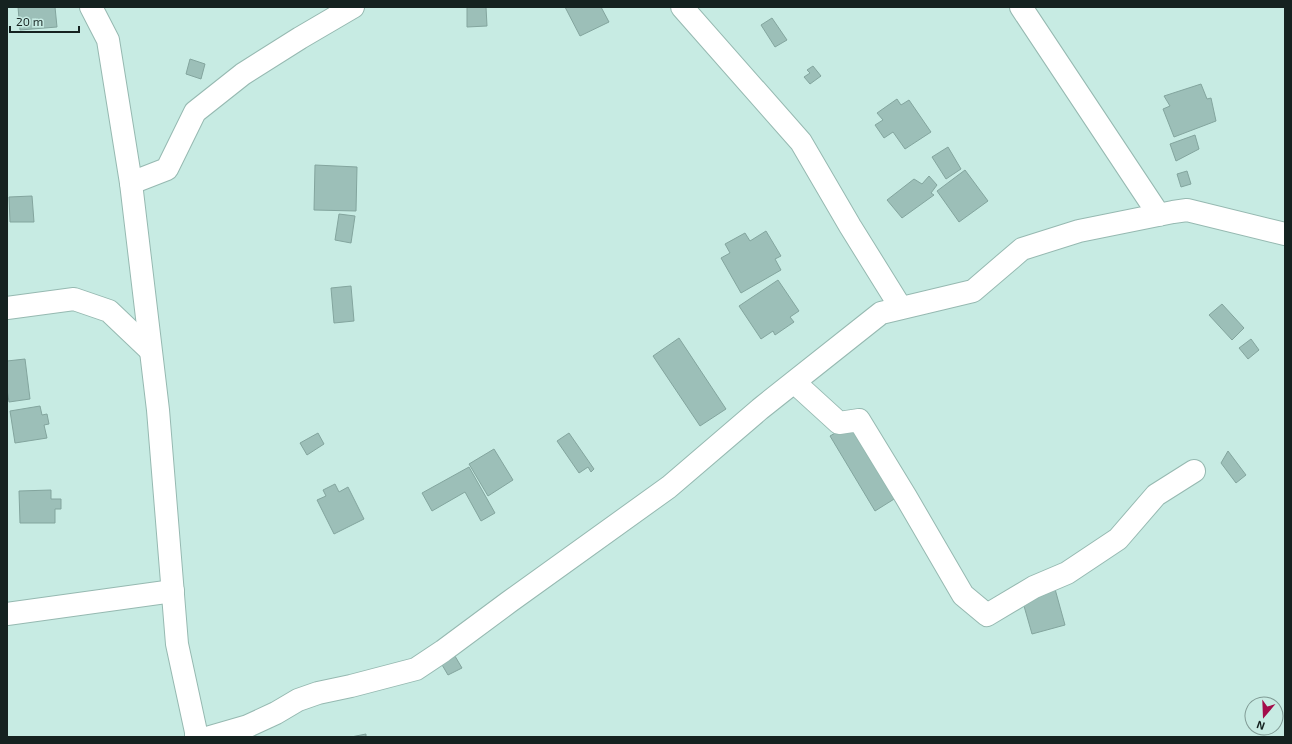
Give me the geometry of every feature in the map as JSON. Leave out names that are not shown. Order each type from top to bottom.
[{"type":"street","points":[[90,7],[108,40],[130,183],[158,410],[177,644],[196,737]]},
{"type":"street","points":[[130,183],[167,169],[195,112],[207,102],[243,74],[353,7]]},
{"type":"street","points":[[682,7],[801,142],[900,308]]},
{"type":"street","points":[[1021,7],[1159,215]]},
{"type":"street","points":[[210,737],[248,726],[276,713],[298,700],[318,693],[416,668],[442,651],[669,487],[794,382],[881,312],[973,292],[1022,249],[1079,231],[1159,215],[1187,210],[1285,234]]},
{"type":"street","points":[[7,308],[74,299],[109,311],[150,350]]},
{"type":"street","points":[[794,382],[839,423],[858,420],[906,497],[963,595],[987,615],[1034,587],[1067,573],[1118,539],[1156,495],[1194,471]]},
{"type":"street","points":[[7,614],[173,591]]},
{"type":"building","points":[[18,7],[55,7],[57,27],[20,30]]},
{"type":"building","points":[[467,7],[486,7],[487,26],[467,27]]},
{"type":"building","points":[[565,7],[601,7],[609,22],[580,36]]},
{"type":"building","points":[[772,18],[787,40],[775,47],[761,25]]},
{"type":"building","points":[[190,59],[205,64],[201,79],[186,74]]},
{"type":"building","points":[[813,66],[821,76],[810,84],[804,77],[810,73],[807,70]]},
{"type":"building","points":[[1201,84],[1207,99],[1211,98],[1216,121],[1174,137],[1163,109],[1170,106],[1164,96]]},
{"type":"building","points":[[897,99],[901,105],[909,100],[931,132],[905,149],[893,132],[884,138],[875,125],[883,120],[877,113]]},
{"type":"building","points":[[1195,135],[1199,149],[1176,161],[1170,144]]},
{"type":"building","points":[[948,147],[961,169],[946,179],[932,157]]},
{"type":"building","points":[[315,165],[357,167],[356,211],[314,210]]},
{"type":"building","points":[[965,170],[988,201],[959,222],[937,191]]},
{"type":"building","points":[[1187,171],[1191,184],[1181,187],[1177,174]]},
{"type":"building","points":[[929,176],[937,185],[931,193],[934,195],[902,218],[887,200],[914,179],[922,184]]},
{"type":"building","points":[[32,196],[34,222],[10,222],[9,197]]},
{"type":"building","points":[[339,214],[355,216],[351,243],[335,240]]},
{"type":"building","points":[[766,231],[781,256],[775,259],[781,270],[741,293],[721,258],[730,253],[725,244],[745,233],[750,241]]},
{"type":"building","points":[[778,280],[799,311],[790,317],[794,322],[775,335],[773,331],[761,339],[739,306]]},
{"type":"building","points":[[351,286],[354,321],[334,323],[331,288]]},
{"type":"building","points":[[1222,304],[1244,328],[1232,340],[1209,315]]},
{"type":"building","points":[[679,338],[726,409],[700,426],[653,356]]},
{"type":"building","points":[[1251,339],[1259,350],[1248,359],[1239,348]]},
{"type":"building","points":[[25,359],[30,399],[9,402],[7,390],[7,361]]},
{"type":"building","points":[[40,406],[42,415],[47,414],[49,424],[44,425],[47,438],[15,443],[10,411]]},
{"type":"building","points":[[854,422],[899,496],[875,511],[830,436]]},
{"type":"building","points":[[318,433],[324,444],[307,455],[300,443]]},
{"type":"building","points":[[569,433],[594,469],[591,472],[588,467],[579,473],[557,441]]},
{"type":"building","points":[[494,449],[513,480],[488,496],[469,464]]},
{"type":"building","points":[[1228,451],[1246,475],[1236,483],[1221,463]]},
{"type":"building","points":[[469,467],[495,513],[481,521],[465,492],[432,511],[422,493]]},
{"type":"building","points":[[335,484],[339,492],[348,487],[364,519],[334,534],[317,500],[326,496],[323,490]]},
{"type":"building","points":[[51,490],[51,499],[61,499],[61,509],[55,509],[55,523],[20,523],[19,491]]},
{"type":"building","points":[[1055,589],[1065,625],[1032,634],[1022,599]]},
{"type":"building","points":[[452,651],[462,668],[448,675],[438,658]]},
{"type":"building","points":[[366,734],[366,737],[351,737]]}]
